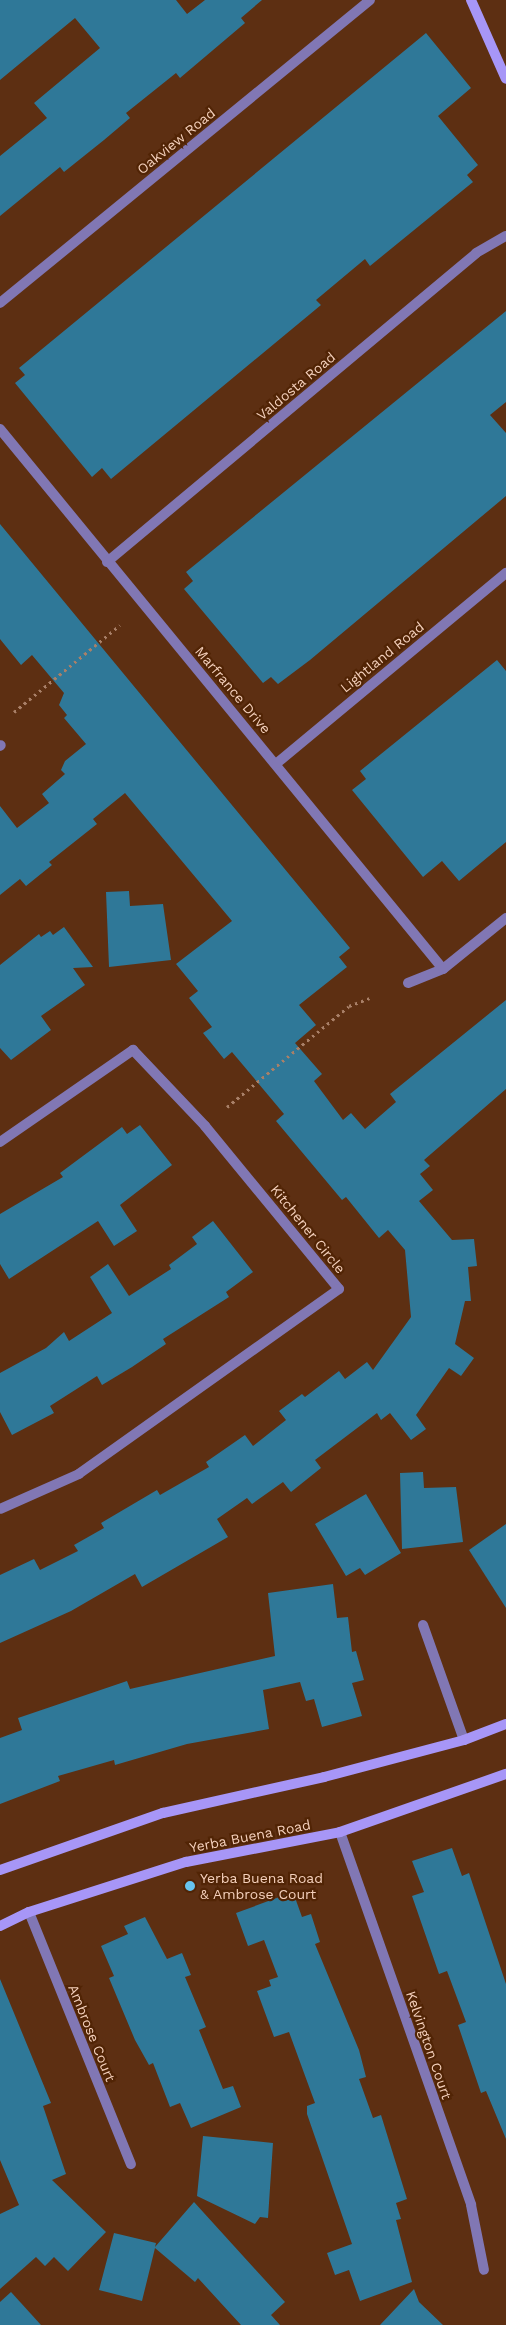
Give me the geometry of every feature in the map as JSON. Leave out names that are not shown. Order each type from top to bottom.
[{"type":"main road","points":[[471,0],[506,79]]},
{"type":"main road","points":[[0,1870],[163,1813],[464,1740],[506,1724]]},
{"type":"main road","name":"Yerba Buena Road","points":[[0,1926],[29,1912],[186,1862],[340,1832],[506,1774]]},
{"type":"street","name":"Oakview Road","points":[[0,303],[370,0]]},
{"type":"street","name":"Valdosta Road","points":[[107,562],[476,253],[506,236]]},
{"type":"street","name":"Marfrance Drive","points":[[0,430],[107,562],[277,763],[443,969]]},
{"type":"street","name":"Lightland Road","points":[[277,763],[506,574]]},
{"type":"street","points":[[408,983],[443,969],[506,918]]},
{"type":"street","name":"Kitchener Circle","points":[[0,1142],[133,1050],[205,1126],[339,1289],[79,1474],[0,1509]]},
{"type":"street","points":[[423,1625],[464,1740]]},
{"type":"street","name":"Kelvington Court","points":[[340,1832],[471,2205],[484,2270]]},
{"type":"street","name":"Ambrose Court","points":[[29,1912],[130,2164]]},
{"type":"path","points":[[14,712],[120,625]]},
{"type":"path","points":[[227,1107],[349,1006],[370,998]]},
{"type":"building","points":[[0,0],[176,0],[187,14],[205,0],[262,0],[241,18],[245,23],[180,78],[176,73],[126,113],[130,118],[104,140],[64,172],[60,167],[0,216],[0,156],[47,118],[34,103],[100,48],[75,18],[0,80]]},
{"type":"building","points":[[426,33],[471,88],[438,116],[478,165],[467,175],[473,182],[370,266],[365,259],[316,300],[321,305],[111,479],[102,468],[92,477],[15,383],[25,375],[19,368]]},
{"type":"building","points":[[506,311],[506,402],[490,415],[506,433],[506,496],[310,660],[278,684],[271,677],[263,683],[184,589],[193,581],[186,572]]},
{"type":"building","points":[[0,524],[350,948],[339,957],[347,967],[299,1005],[316,1025],[295,1043],[322,1074],[314,1081],[343,1120],[351,1113],[365,1129],[396,1102],[390,1094],[506,1000],[506,1089],[424,1160],[430,1166],[420,1174],[433,1190],[419,1201],[452,1240],[474,1239],[477,1266],[468,1267],[471,1301],[465,1301],[455,1344],[474,1358],[461,1376],[449,1368],[416,1415],[426,1429],[411,1440],[390,1413],[381,1420],[377,1413],[315,1460],[321,1468],[291,1492],[283,1482],[252,1504],[247,1498],[217,1519],[228,1537],[142,1587],[135,1574],[71,1611],[0,1643],[0,1575],[34,1559],[40,1570],[78,1551],[74,1545],[104,1528],[101,1523],[157,1490],[160,1495],[209,1467],[206,1462],[245,1435],[253,1446],[286,1420],[279,1411],[302,1394],[305,1397],[339,1371],[345,1379],[367,1362],[373,1370],[411,1317],[405,1250],[388,1230],[379,1238],[346,1197],[342,1200],[276,1121],[284,1114],[232,1052],[224,1059],[203,1033],[212,1027],[189,998],[198,991],[176,964],[232,921],[125,793],[93,819],[97,824],[49,862],[52,865],[26,886],[20,879],[0,895],[0,806],[17,828],[49,803],[42,794],[65,774],[61,770],[65,761],[86,744],[64,718],[67,715],[59,705],[64,693],[32,655],[21,665],[0,639]]},
{"type":"building","points":[[497,660],[506,671],[506,842],[459,881],[442,861],[423,877],[352,790],[366,779],[360,771]]},
{"type":"building","points":[[129,891],[130,906],[163,904],[171,960],[109,967],[106,892]]},
{"type":"building","points":[[64,927],[93,967],[73,968],[85,985],[41,1016],[51,1030],[11,1060],[0,1048],[0,965],[39,934],[41,937],[50,931],[53,935]]},
{"type":"building","points":[[140,1125],[172,1165],[120,1205],[137,1231],[114,1246],[98,1221],[9,1279],[0,1264],[0,1214],[63,1177],[60,1173],[122,1127],[127,1134]]},
{"type":"building","points":[[213,1221],[253,1272],[226,1292],[229,1297],[163,1339],[166,1344],[132,1367],[102,1385],[97,1376],[50,1406],[54,1413],[12,1435],[0,1412],[0,1373],[46,1348],[64,1332],[69,1341],[112,1313],[90,1277],[108,1264],[129,1296],[171,1269],[169,1265],[197,1244],[192,1237]]},
{"type":"building","points":[[423,1472],[424,1488],[456,1487],[463,1542],[402,1549],[400,1473]]},
{"type":"building","points":[[366,1494],[401,1553],[365,1575],[360,1568],[346,1576],[315,1524]]},
{"type":"building","points":[[506,1524],[506,1608],[469,1550]]},
{"type":"building","points":[[333,1584],[337,1618],[348,1617],[352,1652],[356,1651],[364,1680],[352,1683],[362,1716],[322,1727],[314,1699],[306,1701],[300,1682],[263,1690],[269,1729],[187,1744],[115,1765],[114,1760],[58,1776],[60,1781],[0,1804],[0,1738],[22,1730],[18,1718],[127,1681],[130,1689],[275,1656],[268,1593]]},
{"type":"building","points":[[452,1848],[462,1876],[469,1873],[506,1984],[506,2139],[486,2091],[481,2093],[458,2025],[466,2022],[447,1971],[439,1974],[412,1896],[424,1892],[412,1861]]},
{"type":"building","points":[[293,1892],[302,1917],[311,1914],[320,1942],[315,1944],[359,2050],[366,2077],[359,2079],[373,2118],[381,2115],[407,2199],[396,2203],[401,2219],[396,2220],[412,2282],[360,2301],[349,2270],[335,2275],[327,2253],[352,2244],[307,2114],[307,2106],[315,2103],[289,2032],[274,2037],[257,1991],[271,1986],[269,1980],[278,1977],[264,1940],[248,1946],[236,1913]]},
{"type":"building","points":[[145,1917],[167,1959],[182,1953],[191,1975],[185,1977],[206,2027],[199,2030],[223,2089],[233,2086],[241,2107],[191,2128],[180,2103],[170,2107],[153,2063],[149,2065],[135,2040],[109,1978],[114,1976],[101,1946],[128,1934],[124,1926]]},
{"type":"building","points":[[0,1979],[51,2103],[43,2106],[66,2174],[52,2180],[106,2232],[68,2271],[54,2257],[45,2266],[36,2257],[0,2289],[0,2214],[19,2205],[0,2160]]},
{"type":"building","points":[[203,2136],[273,2143],[268,2218],[260,2217],[255,2224],[197,2196]]},
{"type":"building","points":[[194,2202],[285,2302],[271,2315],[280,2325],[241,2325],[198,2278],[195,2282],[155,2248],[142,2301],[99,2290],[114,2233],[156,2243],[155,2247]]},
{"type":"building","points":[[414,2289],[419,2302],[443,2325],[380,2325]]},
{"type":"building","points":[[11,2292],[41,2325],[0,2325],[0,2302]]},
{"type":"place","name":"Yerba Buena Road & Ambrose Court","points":[[190,1886]]}]
